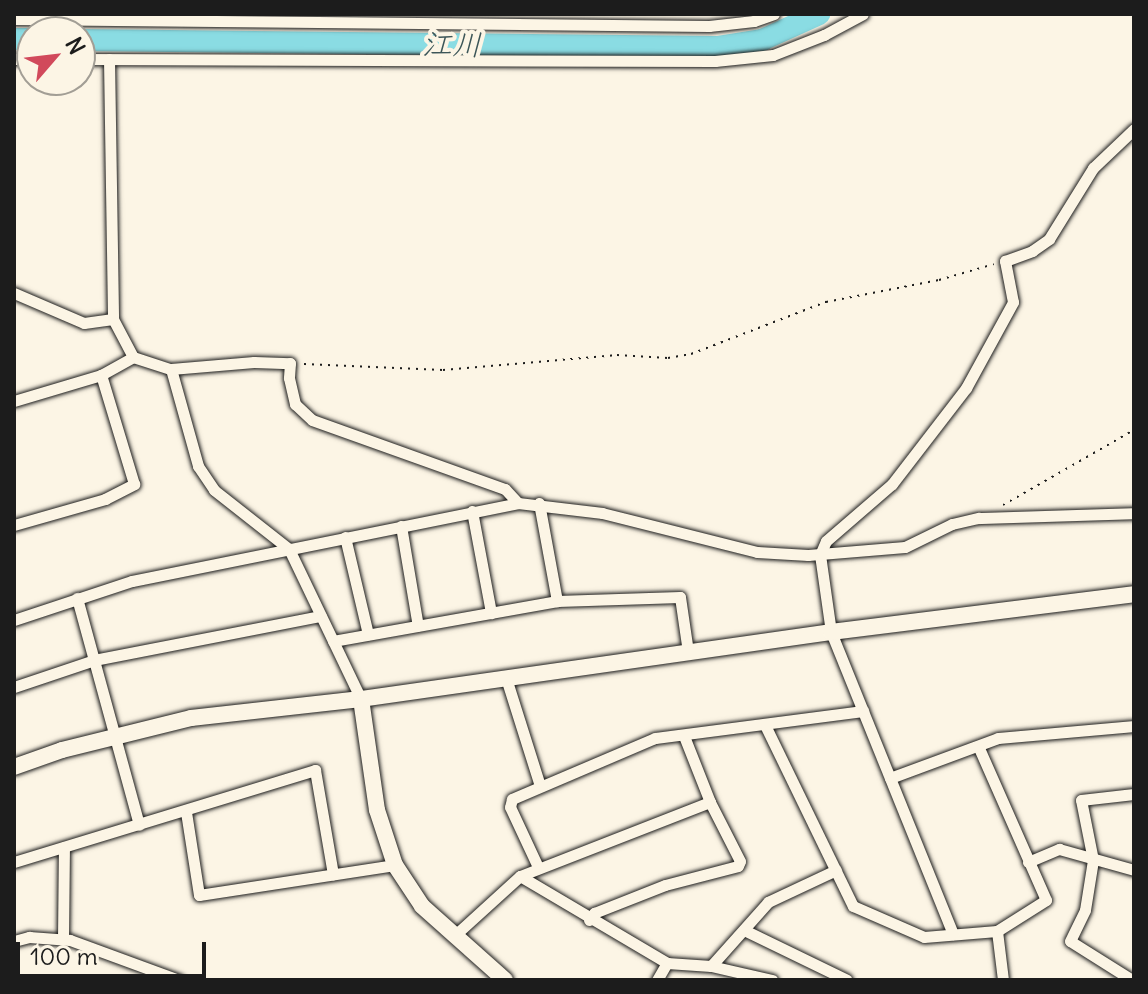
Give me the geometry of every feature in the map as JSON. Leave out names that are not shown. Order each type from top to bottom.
[{"type":"street","points":[[14,19],[709,26],[754,21],[774,14]]},
{"type":"street","points":[[96,59],[715,61],[773,55],[824,35],[863,14]]},
{"type":"street","points":[[109,59],[113,319],[133,357],[171,369],[254,362],[290,363],[289,378],[295,404],[312,420],[505,489],[518,503]]},
{"type":"street","points":[[953,934],[831,632],[820,555],[826,541],[892,484],[966,388],[1013,302],[1005,261],[1032,251],[1049,239],[1093,168],[1134,129]]},
{"type":"street","points":[[14,293],[84,323],[113,319]]},
{"type":"street","points":[[14,401],[101,375],[133,357]]},
{"type":"street","points":[[171,369],[198,466],[214,490],[289,549],[361,699],[377,810],[395,865],[422,906],[505,980]]},
{"type":"street","points":[[14,525],[105,499],[134,484],[101,375]]},
{"type":"street","points":[[14,620],[132,581],[518,503],[539,503],[602,513],[757,552],[820,555],[905,547],[952,524],[979,518],[1134,513]]},
{"type":"street","points":[[539,503],[557,601]]},
{"type":"street","points":[[472,511],[491,613]]},
{"type":"street","points":[[401,526],[418,626]]},
{"type":"street","points":[[345,537],[368,634]]},
{"type":"street","points":[[14,767],[62,750],[191,718],[361,699],[831,632],[1134,594]]},
{"type":"street","points":[[333,641],[557,601],[680,597],[688,652]]},
{"type":"street","points":[[77,598],[139,825]]},
{"type":"street","points":[[14,687],[94,660],[321,616]]},
{"type":"street","points":[[506,678],[540,786]]},
{"type":"street","points":[[538,867],[510,807],[512,799],[655,738],[863,711]]},
{"type":"street","points":[[765,725],[853,906],[924,937],[997,931],[1046,900],[978,746]]},
{"type":"street","points":[[890,778],[998,738],[1134,726]]},
{"type":"street","points":[[589,920],[594,913],[665,885],[738,866],[740,861],[710,802],[684,736]]},
{"type":"street","points":[[14,862],[186,812],[315,770],[333,874]]},
{"type":"street","points":[[1132,975],[1070,941],[1085,910],[1093,860],[1081,800],[1134,794]]},
{"type":"street","points":[[454,936],[520,876],[710,802]]},
{"type":"street","points":[[186,812],[199,895],[395,865]]},
{"type":"street","points":[[63,939],[64,847]]},
{"type":"street","points":[[1028,862],[1059,849],[1134,870]]},
{"type":"street","points":[[711,966],[768,902],[836,870]]},
{"type":"street","points":[[520,876],[589,920],[667,963],[711,966],[772,980]]},
{"type":"street","points":[[744,930],[847,980]]},
{"type":"street","points":[[997,931],[1003,980]]},
{"type":"street","points":[[14,941],[29,937],[63,939],[179,980]]},
{"type":"street","points":[[657,980],[667,963]]},
{"type":"path","points":[[290,363],[443,370],[617,355],[668,358],[691,354],[826,302],[939,280],[1005,261]]},
{"type":"path","points":[[999,507],[1134,430]]},
{"type":"waterway","name":"江川","points":[[96,40],[717,47],[762,40],[819,14]]}]
